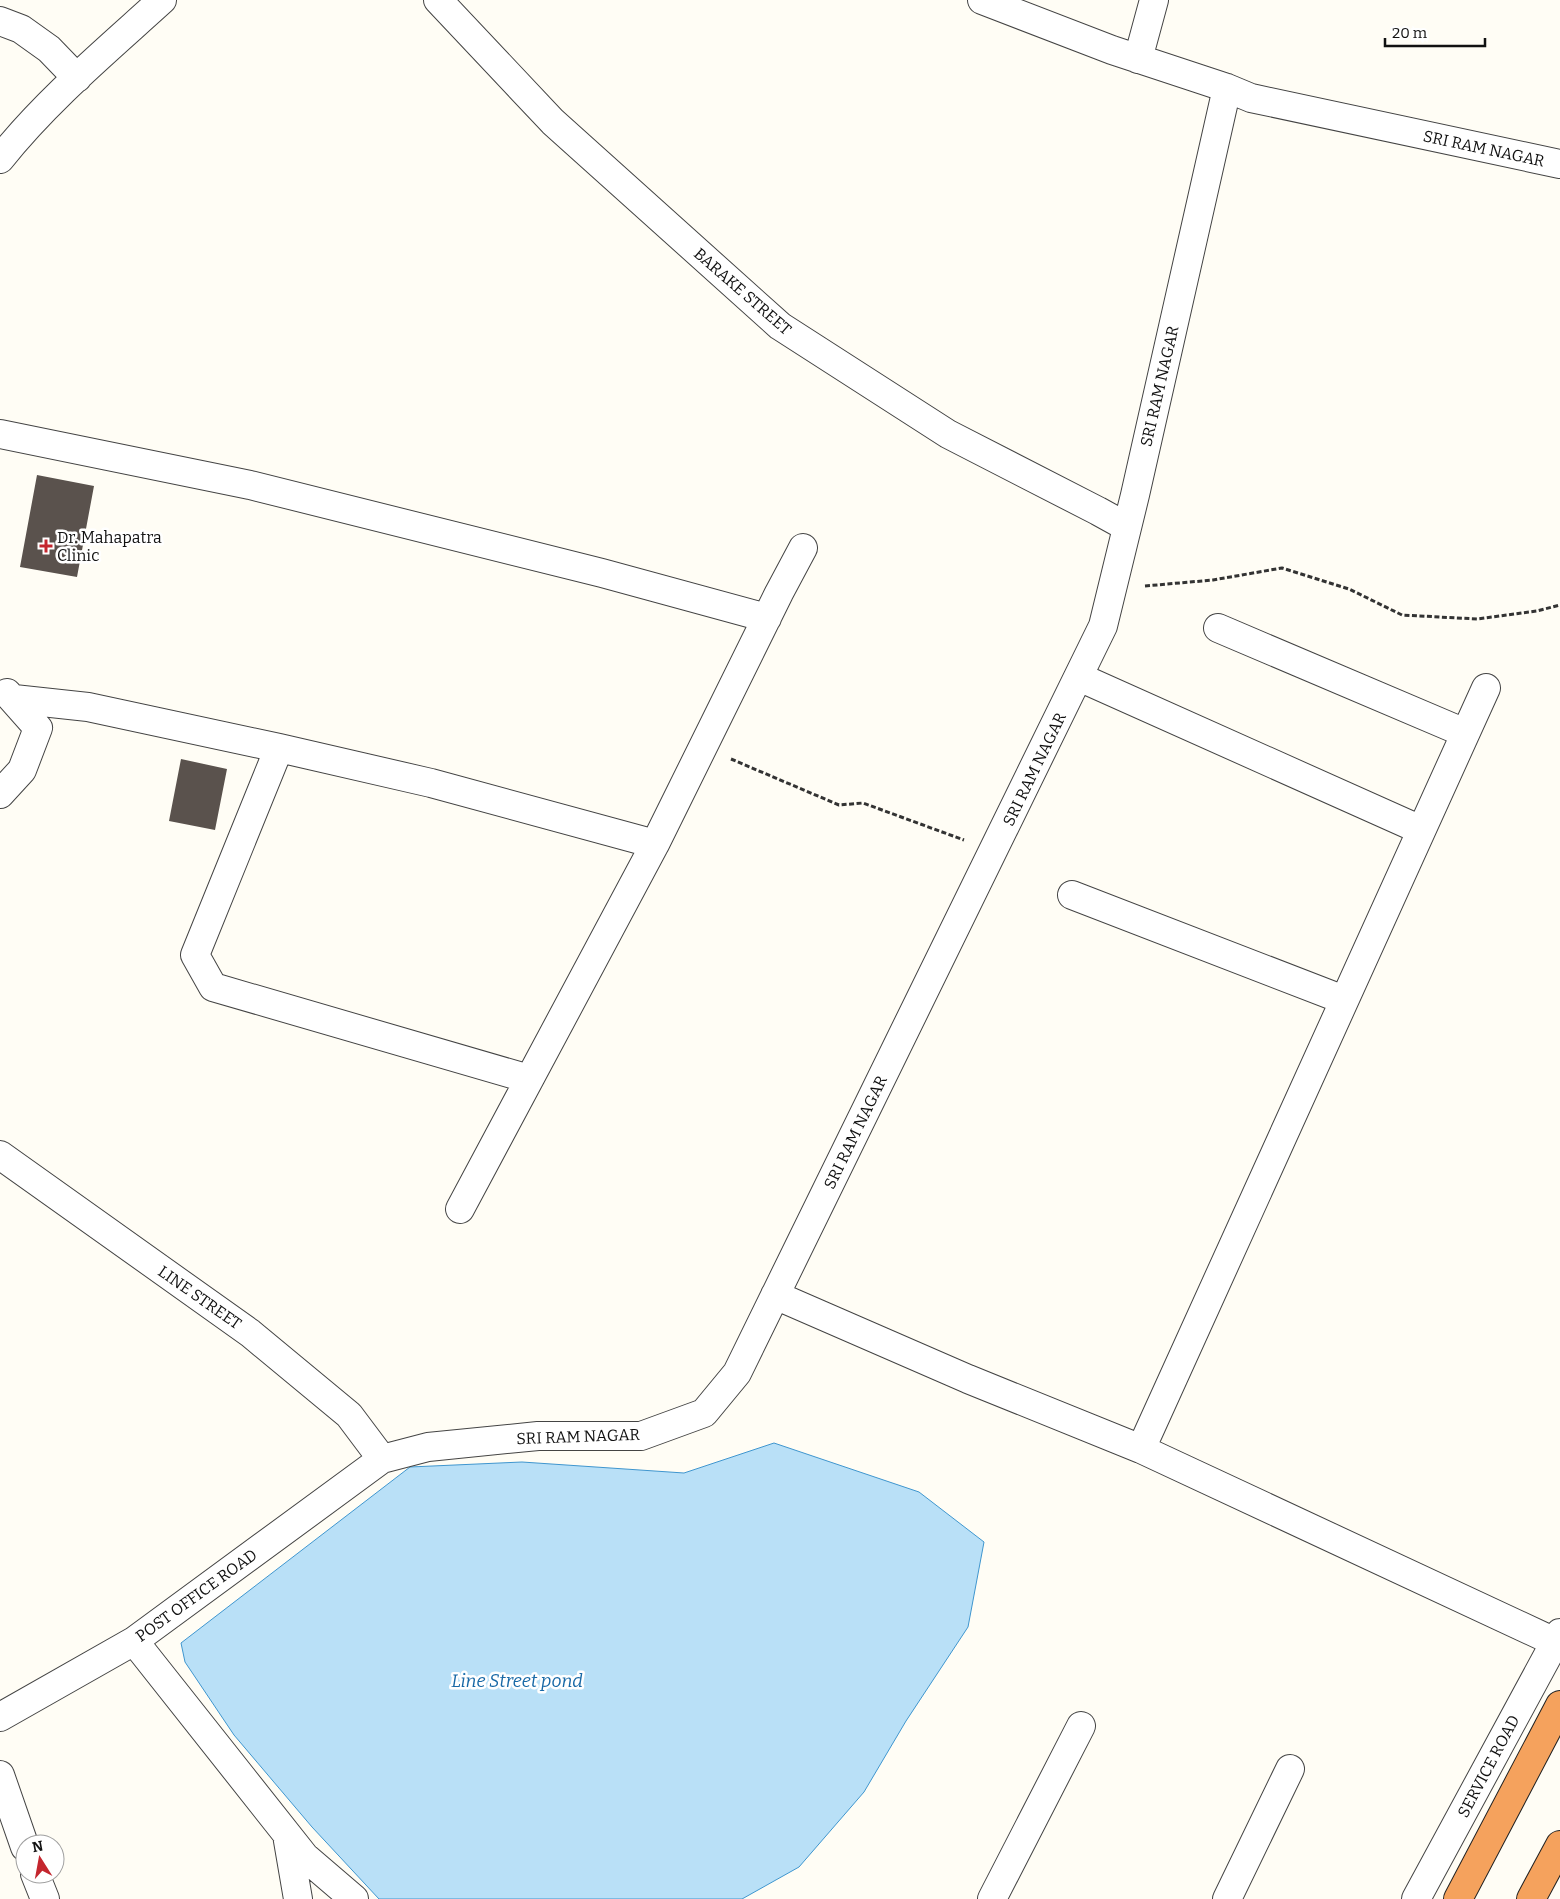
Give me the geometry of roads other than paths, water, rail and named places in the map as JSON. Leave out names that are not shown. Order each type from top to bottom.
[{"type":"highway","points":[[1458,1899],[1560,1705]]},
{"type":"highway","points":[[1532,1899],[1560,1845]]},
{"type":"street","points":[[0,159],[15,140],[77,78],[162,0]]},
{"type":"street","name":"BARAKE STREET","points":[[438,0],[553,122],[780,326],[948,434],[1098,510],[1127,528]]},
{"type":"street","points":[[982,0],[1138,59],[1227,88]]},
{"type":"street","points":[[1138,59],[1154,0]]},
{"type":"street","points":[[0,21],[21,29],[49,49],[77,78]]},
{"type":"street","name":"SRI RAM NAGAR","points":[[382,1459],[428,1447],[538,1436],[641,1436],[704,1413],[737,1372],[1103,626],[1227,88],[1251,98],[1560,164]]},
{"type":"street","points":[[0,430],[0,434],[250,485],[593,571],[767,618]]},
{"type":"street","points":[[460,1209],[655,844],[767,618],[804,548]]},
{"type":"street","points":[[1218,628],[1465,733]]},
{"type":"street","points":[[1078,677],[1421,830]]},
{"type":"street","points":[[1141,1449],[1486,688]]},
{"type":"street","points":[[7,693],[88,707],[431,783],[655,844]]},
{"type":"street","points":[[0,794],[22,770],[38,728],[7,693]]},
{"type":"street","points":[[279,748],[195,955],[213,987],[529,1079]]},
{"type":"street","points":[[1072,895],[1344,1000]]},
{"type":"street","name":"LINE STREET","points":[[0,1155],[250,1332],[349,1415],[382,1459]]},
{"type":"street","points":[[775,1295],[968,1379],[1141,1449],[1558,1638]]},
{"type":"street","name":"POST OFFICE ROAD","points":[[0,1717],[134,1641],[382,1459]]},
{"type":"street","name":"SERVICE ROAD","points":[[1416,1899],[1558,1638]]},
{"type":"street","points":[[134,1641],[305,1857],[354,1899]]},
{"type":"street","points":[[992,1899],[1081,1726]]},
{"type":"street","points":[[1226,1899],[1290,1770]]},
{"type":"street","points":[[0,1775],[20,1834]]},
{"type":"street","points":[[287,1834],[295,1898]]},
{"type":"street","points":[[39,1884],[45,1899]]},
{"type":"water","name":"Line Street pond","points":[[774,1443],[919,1492],[984,1542],[968,1627],[906,1721],[864,1792],[799,1867],[742,1899],[379,1899],[312,1827],[234,1735],[185,1662],[181,1643],[410,1467],[522,1462],[684,1473]]},
{"type":"place","name":"Dr. Mahapatra Clinic","points":[[46,546]]}]
